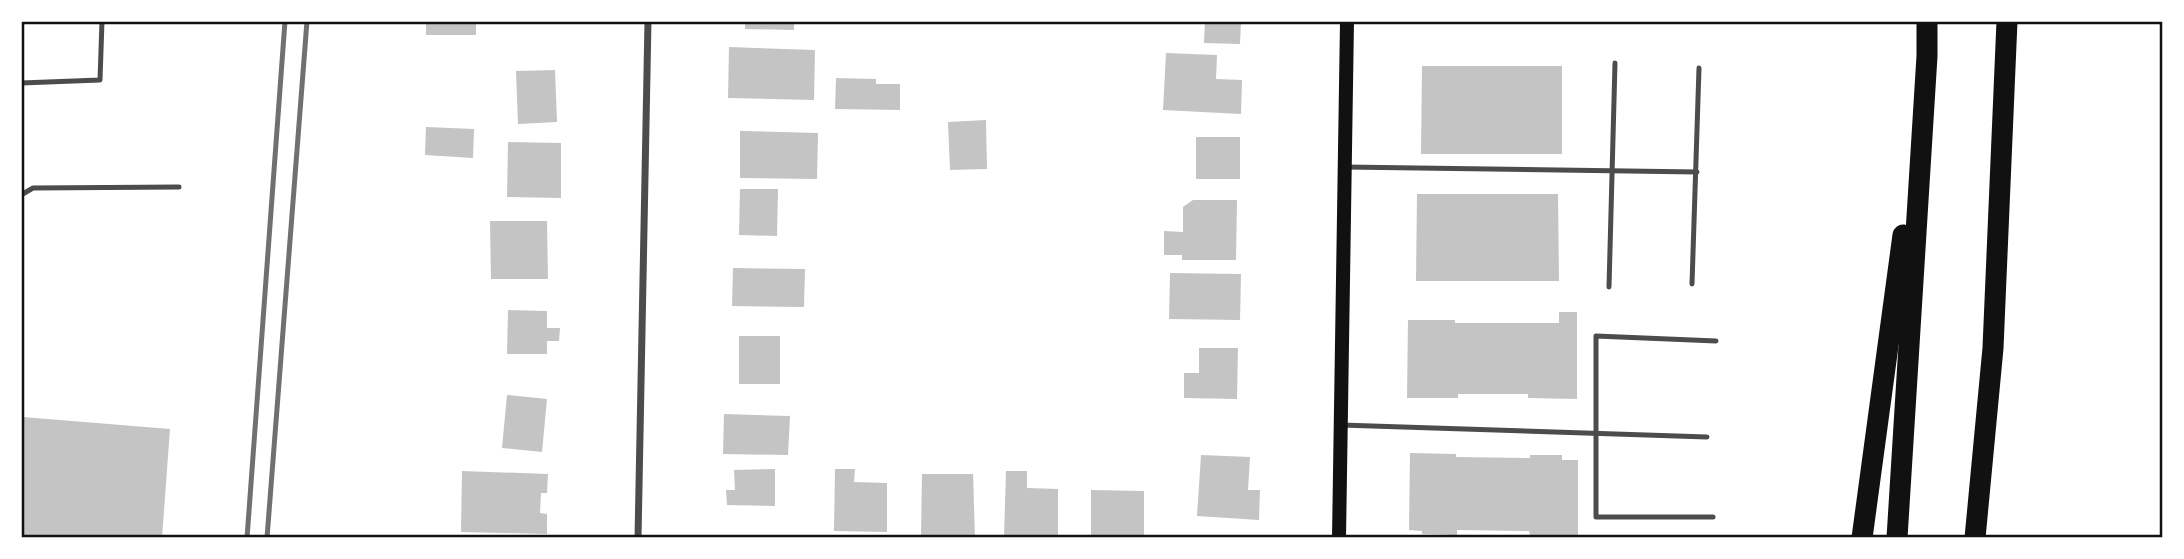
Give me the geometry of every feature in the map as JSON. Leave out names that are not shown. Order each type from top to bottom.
[{"type":"highway","points":[[1897,538],[1927,21]]},
{"type":"highway","points":[[1975,538],[1993,348],[2007,21]]},
{"type":"highway","points":[[1862,538],[1927,56]]},
{"type":"main road","points":[[1339,538],[1347,21]]},
{"type":"street","points":[[638,538],[648,21]]},
{"type":"lane","points":[[21,83],[100,80],[102,21]]},
{"type":"lane","points":[[1609,287],[1615,63]]},
{"type":"lane","points":[[1692,284],[1699,68]]},
{"type":"lane","points":[[1345,167],[1697,172]]},
{"type":"lane","points":[[21,195],[33,188],[178,187]]},
{"type":"lane","points":[[1713,517],[1596,517],[1596,336],[1716,341]]},
{"type":"lane","points":[[1341,425],[1707,437]]},
{"type":"building","points":[[426,21],[476,21],[476,35],[426,35]]},
{"type":"building","points":[[745,21],[794,21],[794,30],[745,29]]},
{"type":"building","points":[[1205,21],[1241,21],[1240,44],[1204,43]]},
{"type":"building","points":[[729,47],[815,50],[814,100],[728,98]]},
{"type":"building","points":[[1166,53],[1217,55],[1216,79],[1242,80],[1241,114],[1163,110]]},
{"type":"building","points":[[1422,66],[1562,66],[1562,154],[1421,154]]},
{"type":"building","points":[[555,70],[557,122],[518,124],[516,71]]},
{"type":"building","points":[[836,78],[876,79],[876,84],[900,84],[900,110],[835,109]]},
{"type":"building","points":[[986,120],[987,169],[950,170],[948,122]]},
{"type":"building","points":[[426,127],[474,129],[473,158],[425,155]]},
{"type":"building","points":[[740,131],[818,133],[817,179],[740,178]]},
{"type":"building","points":[[1196,137],[1240,137],[1240,179],[1196,179]]},
{"type":"building","points":[[508,142],[561,143],[561,198],[507,197]]},
{"type":"building","points":[[740,189],[778,189],[777,236],[739,235]]},
{"type":"building","points":[[1417,194],[1558,194],[1559,281],[1416,281]]},
{"type":"building","points":[[1193,200],[1237,200],[1236,260],[1182,260],[1182,255],[1164,255],[1164,231],[1183,232],[1183,207]]},
{"type":"building","points":[[490,221],[547,221],[548,279],[491,279]]},
{"type":"building","points":[[733,268],[805,269],[804,307],[732,306]]},
{"type":"building","points":[[1170,273],[1241,274],[1240,320],[1169,319]]},
{"type":"building","points":[[508,310],[547,311],[547,328],[560,328],[559,341],[547,341],[547,354],[507,354]]},
{"type":"building","points":[[1559,312],[1577,312],[1577,399],[1528,398],[1528,394],[1458,394],[1458,398],[1407,398],[1408,320],[1559,323]]},
{"type":"building","points":[[739,336],[780,336],[780,384],[739,384]]},
{"type":"building","points":[[1199,348],[1238,348],[1237,399],[1184,398],[1184,373],[1199,373]]},
{"type":"building","points":[[507,395],[547,399],[542,452],[502,448]]},
{"type":"building","points":[[724,414],[790,416],[788,455],[723,454]]},
{"type":"building","points":[[23,417],[170,429],[162,538],[21,538]]},
{"type":"building","points":[[1410,453],[1530,458],[1530,455],[1562,455],[1562,460],[1578,460],[1578,535],[1457,530],[1457,535],[1422,534],[1422,531],[1409,530]]},
{"type":"building","points":[[1201,455],[1250,457],[1248,490],[1260,490],[1259,520],[1197,516]]},
{"type":"building","points":[[775,469],[775,506],[727,505],[726,490],[735,490],[734,470]]},
{"type":"building","points":[[835,469],[855,469],[854,482],[887,483],[887,532],[834,531]]},
{"type":"building","points":[[462,471],[548,474],[547,493],[541,493],[540,513],[547,514],[547,534],[461,532]]},
{"type":"building","points":[[1006,471],[1027,471],[1027,488],[1058,489],[1058,538],[1004,538]]},
{"type":"building","points":[[922,474],[973,474],[975,537],[921,536]]},
{"type":"building","points":[[1091,490],[1144,491],[1144,538],[1091,538]]},
{"type":"railway","points":[[247,538],[285,21]]},
{"type":"railway","points":[[267,538],[307,21]]}]
